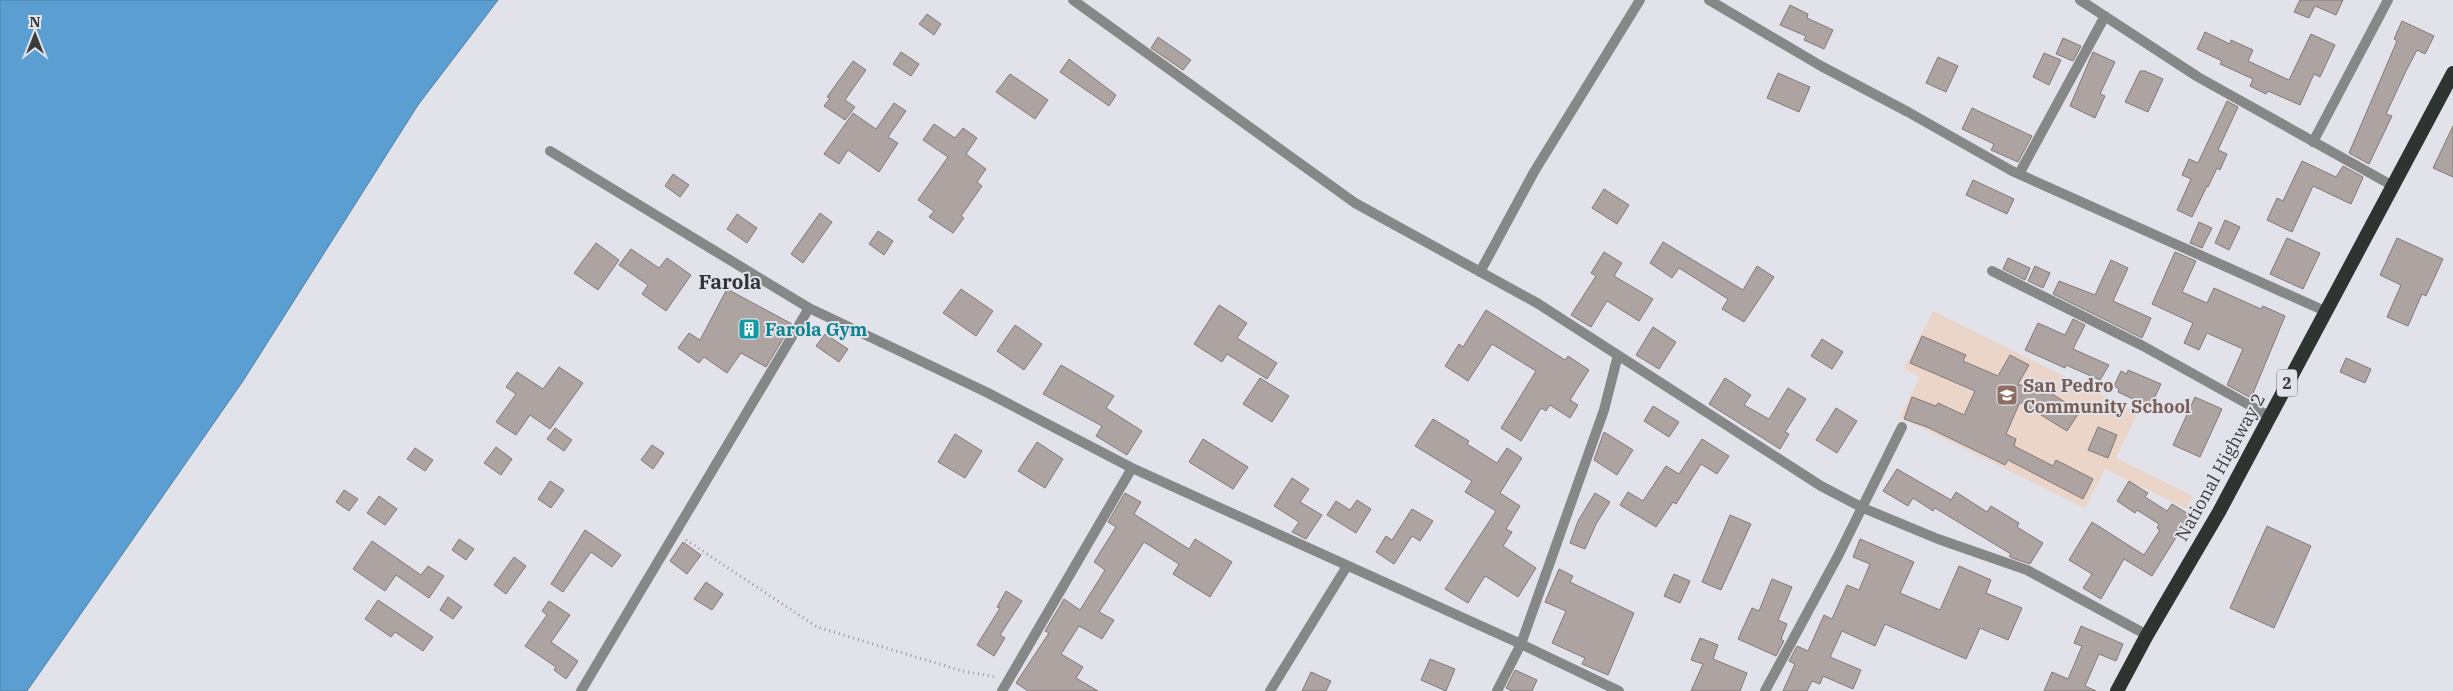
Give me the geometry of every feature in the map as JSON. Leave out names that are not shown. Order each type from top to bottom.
[{"type":"highway","name":"National Highway 2","points":[[2117,691],[2147,635],[2219,512],[2453,73]]},
{"type":"street","points":[[1073,0],[1355,203],[1537,303],[1822,486],[1863,508],[1938,539],[2027,570],[2147,635]]},
{"type":"street","points":[[1480,272],[1534,172],[1640,0]]},
{"type":"street","points":[[1709,0],[1821,66],[2019,174],[2325,311]]},
{"type":"street","points":[[2080,0],[2093,3],[2105,16],[2198,77],[2393,186]]},
{"type":"street","points":[[2313,142],[2388,0]]},
{"type":"street","points":[[2019,174],[2105,16]]},
{"type":"street","points":[[550,150],[809,308],[986,392],[1132,468],[1521,644],[1619,691]]},
{"type":"street","points":[[1992,271],[2143,346],[2269,416]]},
{"type":"street","points":[[581,691],[809,308]]},
{"type":"street","points":[[1497,691],[1521,644],[1604,410],[1618,355]]},
{"type":"street","points":[[1765,691],[1863,508],[1902,427]]},
{"type":"street","points":[[1002,691],[1007,679],[1132,468]]},
{"type":"street","points":[[1270,691],[1347,566]]},
{"type":"path","points":[[676,533],[817,627],[962,670],[1007,679]]},
{"type":"shaded area","name":"San Pedro Community School","points":[[1933,311],[2138,413],[2116,458],[2193,496],[2187,509],[2105,469],[2085,508],[1900,417],[1920,377],[1904,369]]},
{"type":"water","points":[[0,0],[498,0],[418,105],[243,381],[27,691],[0,691]]},
{"type":"building","points":[[2300,0],[2343,0],[2336,15],[2315,6],[2309,18],[2294,12]]},
{"type":"building","points":[[1790,5],[1808,14],[1807,18],[1833,30],[1824,49],[1804,40],[1806,36],[1780,25]]},
{"type":"building","points":[[927,14],[941,24],[934,35],[919,24]]},
{"type":"building","points":[[2402,21],[2434,36],[2425,54],[2417,50],[2406,71],[2386,114],[2392,116],[2369,164],[2349,153],[2397,41],[2394,39]]},
{"type":"building","points":[[2205,32],[2230,44],[2231,40],[2253,50],[2248,61],[2289,80],[2311,34],[2335,45],[2320,77],[2314,74],[2300,105],[2268,91],[2266,94],[2250,86],[2253,79],[2220,64],[2222,61],[2197,49]]},
{"type":"building","points":[[1158,37],[1191,60],[1183,70],[1151,48]]},
{"type":"building","points":[[2063,38],[2081,46],[2073,61],[2056,54]]},
{"type":"building","points":[[901,52],[919,64],[911,76],[893,64]]},
{"type":"building","points":[[2093,52],[2115,62],[2100,94],[2105,96],[2095,118],[2070,106]]},
{"type":"building","points":[[2044,53],[2061,60],[2049,85],[2033,77]]},
{"type":"building","points":[[1938,57],[1958,66],[1946,92],[1926,83]]},
{"type":"building","points":[[1069,59],[1116,95],[1109,106],[1060,72]]},
{"type":"building","points":[[853,61],[866,70],[845,100],[855,107],[845,120],[824,106],[830,98],[827,97]]},
{"type":"building","points":[[2140,71],[2145,71],[2163,79],[2148,112],[2125,102]]},
{"type":"building","points":[[1778,73],[1810,87],[1799,112],[1767,98]]},
{"type":"building","points":[[1010,74],[1048,100],[1035,119],[996,92]]},
{"type":"building","points":[[2227,101],[2238,107],[2218,150],[2227,154],[2220,170],[2217,168],[2207,186],[2192,217],[2177,210],[2191,179],[2182,175],[2189,159],[2198,163]]},
{"type":"building","points":[[894,103],[906,111],[888,137],[898,143],[879,172],[848,150],[839,164],[824,154],[853,113],[876,129]]},
{"type":"building","points":[[1972,108],[2032,136],[2018,162],[1991,150],[1994,144],[1962,129]]},
{"type":"building","points":[[934,124],[955,138],[963,128],[977,138],[966,154],[986,169],[977,182],[982,186],[961,216],[964,218],[953,233],[929,217],[934,211],[918,200],[948,157],[923,140]]},
{"type":"building","points":[[2453,126],[2453,177],[2433,168]]},
{"type":"building","points":[[2302,161],[2336,177],[2343,166],[2363,177],[2351,204],[2313,186],[2292,232],[2267,220],[2277,198],[2283,201]]},
{"type":"building","points":[[673,174],[689,185],[680,197],[665,186]]},
{"type":"building","points":[[1973,180],[2014,199],[2007,214],[1966,195]]},
{"type":"building","points":[[1604,189],[1629,205],[1617,224],[1592,208]]},
{"type":"building","points":[[820,213],[832,222],[803,263],[791,254]]},
{"type":"building","points":[[737,214],[757,228],[747,243],[727,229]]},
{"type":"building","points":[[2225,220],[2240,227],[2229,250],[2215,243]]},
{"type":"building","points":[[2199,222],[2212,228],[2202,248],[2190,243]]},
{"type":"building","points":[[878,231],[893,241],[884,255],[869,244]]},
{"type":"building","points":[[2287,238],[2320,253],[2303,289],[2270,274]]},
{"type":"building","points":[[2397,238],[2443,259],[2426,296],[2422,294],[2408,326],[2387,317],[2401,285],[2380,275]]},
{"type":"building","points":[[1663,242],[1743,290],[1757,266],[1774,277],[1744,322],[1722,309],[1728,299],[1679,268],[1672,278],[1650,263]]},
{"type":"building","points":[[596,243],[619,260],[598,290],[574,273]]},
{"type":"building","points":[[631,249],[659,268],[667,258],[691,275],[666,311],[642,294],[648,285],[619,265]]},
{"type":"building","points":[[1604,252],[1622,263],[1614,276],[1653,299],[1639,321],[1607,301],[1591,327],[1571,315],[1596,276],[1591,273]]},
{"type":"building","points":[[2175,252],[2196,261],[2182,292],[2207,303],[2214,288],[2261,309],[2263,306],[2285,316],[2251,398],[2227,385],[2243,349],[2207,333],[2199,350],[2184,343],[2193,323],[2152,304]]},
{"type":"building","points":[[2008,258],[2030,268],[2025,280],[2003,269]]},
{"type":"building","points":[[2111,260],[2128,268],[2113,301],[2151,318],[2142,338],[2053,294],[2059,281],[2095,295]]},
{"type":"building","points":[[2035,266],[2050,273],[2043,288],[2028,281]]},
{"type":"building","name":"Farola Gym","points":[[727,289],[792,324],[766,367],[741,353],[727,373],[704,357],[699,363],[678,348],[689,333],[700,340]]},
{"type":"building","points":[[961,289],[993,311],[976,336],[943,313]]},
{"type":"building","points":[[1219,305],[1247,323],[1237,338],[1277,363],[1267,379],[1227,354],[1222,362],[1194,344]]},
{"type":"building","points":[[1486,310],[1565,360],[1568,356],[1589,370],[1570,400],[1578,405],[1570,418],[1550,405],[1546,411],[1541,408],[1521,441],[1501,428],[1536,371],[1492,344],[1468,381],[1445,366],[1459,344],[1463,347]]},
{"type":"building","points":[[2073,319],[2085,325],[2073,349],[2109,365],[2100,380],[2066,365],[2065,368],[2025,350],[2038,323],[2065,335]]},
{"type":"building","points":[[1015,325],[1042,344],[1024,370],[997,351]]},
{"type":"building","points":[[1653,327],[1676,342],[1659,369],[1636,355]]},
{"type":"building","points":[[825,334],[848,349],[839,362],[816,346]]},
{"type":"building","points":[[1922,336],[1966,355],[1963,361],[1998,376],[2010,355],[2029,365],[2018,384],[2044,395],[2047,391],[2080,411],[2067,431],[2020,402],[2006,434],[2016,439],[2014,446],[2053,466],[2056,460],[2093,479],[2083,499],[2008,460],[2005,465],[1927,427],[1904,419],[1912,397],[1936,406],[1938,403],[1964,415],[1975,391],[1910,363]]},
{"type":"building","points":[[1822,339],[1843,352],[1832,369],[1811,356]]},
{"type":"building","points":[[2346,358],[2371,369],[2365,383],[2340,372]]},
{"type":"building","points":[[1061,365],[1114,396],[1106,408],[1142,431],[1127,455],[1096,436],[1102,426],[1043,394]]},
{"type":"building","points":[[559,367],[583,383],[550,429],[530,415],[516,435],[496,422],[516,394],[506,387],[517,372],[543,389]]},
{"type":"building","points":[[2128,370],[2161,384],[2150,407],[2118,392],[2119,389],[2114,386],[2121,371],[2127,374]]},
{"type":"building","points":[[1260,378],[1289,396],[1272,422],[1243,404]]},
{"type":"building","points":[[1725,378],[1751,395],[1744,405],[1769,419],[1788,388],[1806,399],[1785,432],[1789,434],[1780,449],[1709,404]]},
{"type":"building","points":[[2195,397],[2222,409],[2200,457],[2173,445]]},
{"type":"building","points":[[1653,406],[1679,422],[1669,437],[1644,421]]},
{"type":"building","points":[[1836,408],[1857,421],[1837,453],[1816,440]]},
{"type":"building","points":[[1433,419],[1469,441],[1467,444],[1497,463],[1507,448],[1522,458],[1500,493],[1520,506],[1506,529],[1512,532],[1503,546],[1536,568],[1518,597],[1485,576],[1468,603],[1445,589],[1496,511],[1465,492],[1472,481],[1415,446]]},
{"type":"building","points":[[2098,427],[2117,435],[2108,458],[2088,450]]},
{"type":"building","points":[[555,428],[572,440],[564,451],[547,439]]},
{"type":"building","points":[[1604,432],[1633,450],[1617,475],[1594,460]]},
{"type":"building","points":[[955,434],[982,451],[965,478],[938,462]]},
{"type":"building","points":[[1203,439],[1248,467],[1233,489],[1189,462]]},
{"type":"building","points":[[1702,439],[1729,456],[1717,474],[1701,464],[1676,504],[1673,502],[1656,527],[1620,505],[1628,492],[1643,501],[1666,466],[1679,474]]},
{"type":"building","points":[[1037,442],[1063,459],[1045,488],[1018,471]]},
{"type":"building","points":[[652,445],[664,453],[653,469],[641,460]]},
{"type":"building","points":[[496,447],[512,459],[501,475],[484,463]]},
{"type":"building","points":[[415,448],[433,460],[425,471],[407,459]]},
{"type":"building","points":[[1897,469],[1951,500],[1956,492],[1987,512],[1991,506],[2019,523],[2017,527],[2043,543],[2030,564],[2012,558],[2009,556],[2011,554],[1935,508],[1933,511],[1913,498],[1908,506],[1883,491]]},
{"type":"building","points":[[1292,478],[1309,489],[1300,502],[1322,515],[1306,539],[1292,532],[1299,522],[1274,506]]},
{"type":"building","points":[[550,481],[564,490],[551,508],[538,499]]},
{"type":"building","points":[[2129,481],[2148,493],[2145,497],[2167,511],[2172,504],[2190,515],[2152,576],[2124,559],[2101,599],[2083,588],[2092,574],[2069,560],[2092,522],[2144,555],[2160,530],[2157,528],[2159,524],[2137,510],[2135,513],[2117,501]]},
{"type":"building","points":[[344,490],[358,499],[349,511],[336,502]]},
{"type":"building","points":[[1125,493],[1141,502],[1134,514],[1189,549],[1195,539],[1232,562],[1210,597],[1173,574],[1179,564],[1144,542],[1099,612],[1114,620],[1102,639],[1079,626],[1061,654],[1083,667],[1076,678],[1098,691],[1028,691],[1016,683],[1049,633],[1045,631],[1064,599],[1080,610],[1105,570],[1094,562],[1116,527],[1108,522]]},
{"type":"building","points":[[1595,493],[1610,502],[1596,524],[1585,549],[1570,543],[1578,521]]},
{"type":"building","points":[[379,496],[397,509],[385,525],[367,513]]},
{"type":"building","points":[[1357,500],[1371,509],[1356,533],[1327,515],[1336,501],[1350,510]]},
{"type":"building","points":[[1412,509],[1433,521],[1420,541],[1412,536],[1394,564],[1376,552],[1386,536],[1392,540]]},
{"type":"building","points":[[1730,515],[1751,524],[1721,590],[1702,582]]},
{"type":"building","points":[[2267,526],[2311,546],[2274,628],[2230,608]]},
{"type":"building","points":[[585,530],[621,555],[612,567],[591,552],[563,592],[551,584]]},
{"type":"building","points":[[459,539],[474,549],[466,560],[452,550]]},
{"type":"building","points":[[1860,539],[1914,562],[1900,593],[1940,610],[1959,566],[1991,580],[1986,593],[2022,608],[2008,640],[1980,628],[1966,659],[1885,624],[1875,646],[1842,631],[1830,657],[1861,670],[1853,689],[1823,676],[1820,684],[1812,681],[1807,691],[1783,691],[1795,664],[1789,661],[1797,646],[1808,651],[1824,615],[1832,619],[1847,585],[1859,590],[1870,564],[1853,557]]},
{"type":"building","points":[[372,541],[421,575],[428,566],[444,576],[429,598],[396,575],[385,591],[353,569]]},
{"type":"building","points":[[683,542],[701,555],[687,574],[670,561]]},
{"type":"building","points":[[514,557],[526,566],[506,594],[494,585]]},
{"type":"building","points":[[1559,569],[1573,576],[1570,582],[1634,613],[1608,675],[1582,664],[1585,658],[1552,643],[1566,611],[1545,602]]},
{"type":"building","points":[[1674,574],[1690,581],[1680,603],[1664,596]]},
{"type":"building","points":[[1772,579],[1792,587],[1778,620],[1787,624],[1781,639],[1784,641],[1776,656],[1738,639],[1752,608],[1759,611]]},
{"type":"building","points":[[706,582],[723,594],[712,610],[694,599]]},
{"type":"building","points":[[1006,591],[1022,601],[1000,635],[1005,638],[994,656],[977,645],[1000,608],[997,607]]},
{"type":"building","points":[[448,597],[462,607],[453,619],[440,610]]},
{"type":"building","points":[[378,600],[433,637],[423,651],[395,632],[391,637],[365,619]]},
{"type":"building","points":[[549,601],[570,615],[551,642],[578,661],[566,679],[554,670],[556,667],[525,646],[547,615],[542,611]]},
{"type":"building","points":[[2081,626],[2123,644],[2116,661],[2099,654],[2085,686],[2096,691],[2044,691],[2052,672],[2068,679],[2082,646],[2074,643]]},
{"type":"building","points":[[1700,638],[1718,645],[1713,659],[1747,673],[1740,691],[1691,691],[1703,664],[1691,660]]},
{"type":"building","points":[[1430,659],[1455,669],[1446,691],[1421,680]]},
{"type":"building","points":[[1515,670],[1537,680],[1532,691],[1512,691],[1506,688]]},
{"type":"building","points":[[1311,672],[1331,681],[1326,691],[1302,691]]},
{"type":"place","name":"Farola Gym","points":[[749,329]]},
{"type":"place","name":"San Pedro Community School","points":[[2007,395]]},
{"type":"district","name":"Farola","points":[[730,281]]}]
